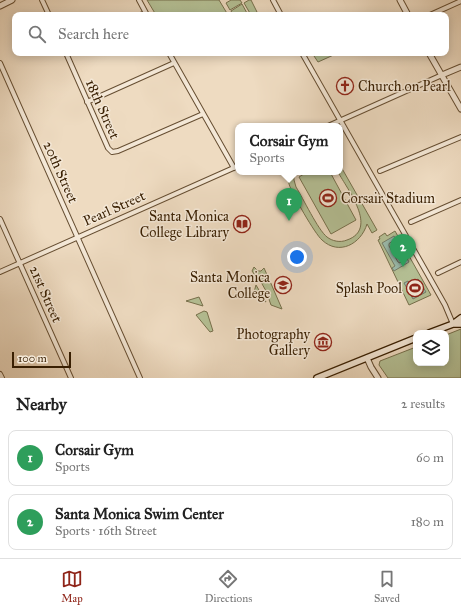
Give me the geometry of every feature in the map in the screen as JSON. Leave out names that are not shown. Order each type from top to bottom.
[{"type":"main road","points":[[436,330],[453,324],[461,318]]},
{"type":"main road","points":[[453,324],[461,324]]},
{"type":"main road","points":[[317,378],[413,339]]},
{"type":"street","points":[[0,6],[10,0]]},
{"type":"street","points":[[42,0],[48,12]]},
{"type":"street","points":[[139,0],[145,12]]},
{"type":"street","points":[[273,0],[279,12]]},
{"type":"street","points":[[400,0],[406,12]]},
{"type":"street","points":[[437,12],[461,1]]},
{"type":"street","name":"18th Street","points":[[67,56],[108,148],[112,152],[118,152],[203,114]]},
{"type":"street","points":[[170,56],[203,114],[235,165]]},
{"type":"street","points":[[304,56],[342,123]]},
{"type":"street","points":[[431,56],[461,110]]},
{"type":"street","name":"20th Street","points":[[0,63],[140,378]]},
{"type":"street","points":[[88,102],[174,63]]},
{"type":"street","points":[[334,123],[461,67]]},
{"type":"street","points":[[343,125],[445,305],[453,324]]},
{"type":"street","points":[[380,171],[461,137]]},
{"type":"street","name":"Pearl Street","points":[[0,272],[235,167]]},
{"type":"street","points":[[411,222],[461,200]]},
{"type":"street","name":"21st Street","points":[[0,219],[71,378]]},
{"type":"street","points":[[438,273],[461,262]]},
{"type":"street","points":[[367,358],[378,378]]},
{"type":"street","points":[[0,374],[2,378]]},
{"type":"shaded area","points":[[147,0],[219,0],[226,12],[154,12]]},
{"type":"shaded area","points":[[231,0],[240,0],[242,3],[230,10],[226,3]]},
{"type":"shaded area","points":[[251,0],[257,12],[249,12],[244,3]]},
{"type":"shaded area","points":[[242,4],[246,12],[232,12]]},
{"type":"shaded area","points":[[314,56],[331,56],[318,62]]},
{"type":"shaded area","points":[[343,170],[377,230],[372,233],[367,224],[360,237],[349,246],[335,247],[329,245],[322,240],[309,222],[294,196],[289,184],[288,175],[294,175],[296,187],[315,221],[323,233],[331,240],[344,241],[356,235],[360,227],[361,218],[353,198],[340,175],[343,175]]},
{"type":"shaded area","name":"Corsair Stadium","points":[[302,175],[332,175],[356,220],[331,234],[299,177]]},
{"type":"shaded area","points":[[395,231],[431,295],[409,305],[378,240],[380,239],[379,237],[385,233],[387,236]]},
{"type":"shaded area","points":[[254,267],[258,271],[261,271],[264,268],[268,277],[259,281],[252,271]]},
{"type":"shaded area","points":[[269,279],[282,309],[271,305],[261,282]]},
{"type":"shaded area","points":[[256,285],[266,302],[258,297],[254,292]]},
{"type":"shaded area","points":[[199,297],[203,306],[186,301]]},
{"type":"shaded area","points":[[204,311],[207,312],[213,331],[210,332],[196,315]]},
{"type":"shaded area","points":[[461,329],[461,378],[388,378],[379,365],[380,361],[413,348],[413,366],[449,366],[449,334]]},
{"type":"water","points":[[394,236],[409,262],[394,271],[392,268],[395,266],[382,243]]},
{"type":"water","name":"Splash Pool","points":[[418,279],[426,292],[413,299],[404,283],[408,281],[410,284]]},
{"type":"place","name":"Church on Pearl","points":[[345,86]]},
{"type":"place","name":"Corsair Stadium","points":[[328,198]]},
{"type":"place","name":"Corsair Gym","points":[[289,221]]},
{"type":"place","name":"Santa Monica College Library","points":[[242,224]]},
{"type":"place","name":"Santa Monica Swim Center","points":[[403,267]]},
{"type":"place","name":"Santa Monica College","points":[[283,285]]},
{"type":"place","name":"Splash Pool","points":[[415,288]]},
{"type":"place","name":"Photography Gallery","points":[[323,342]]}]
